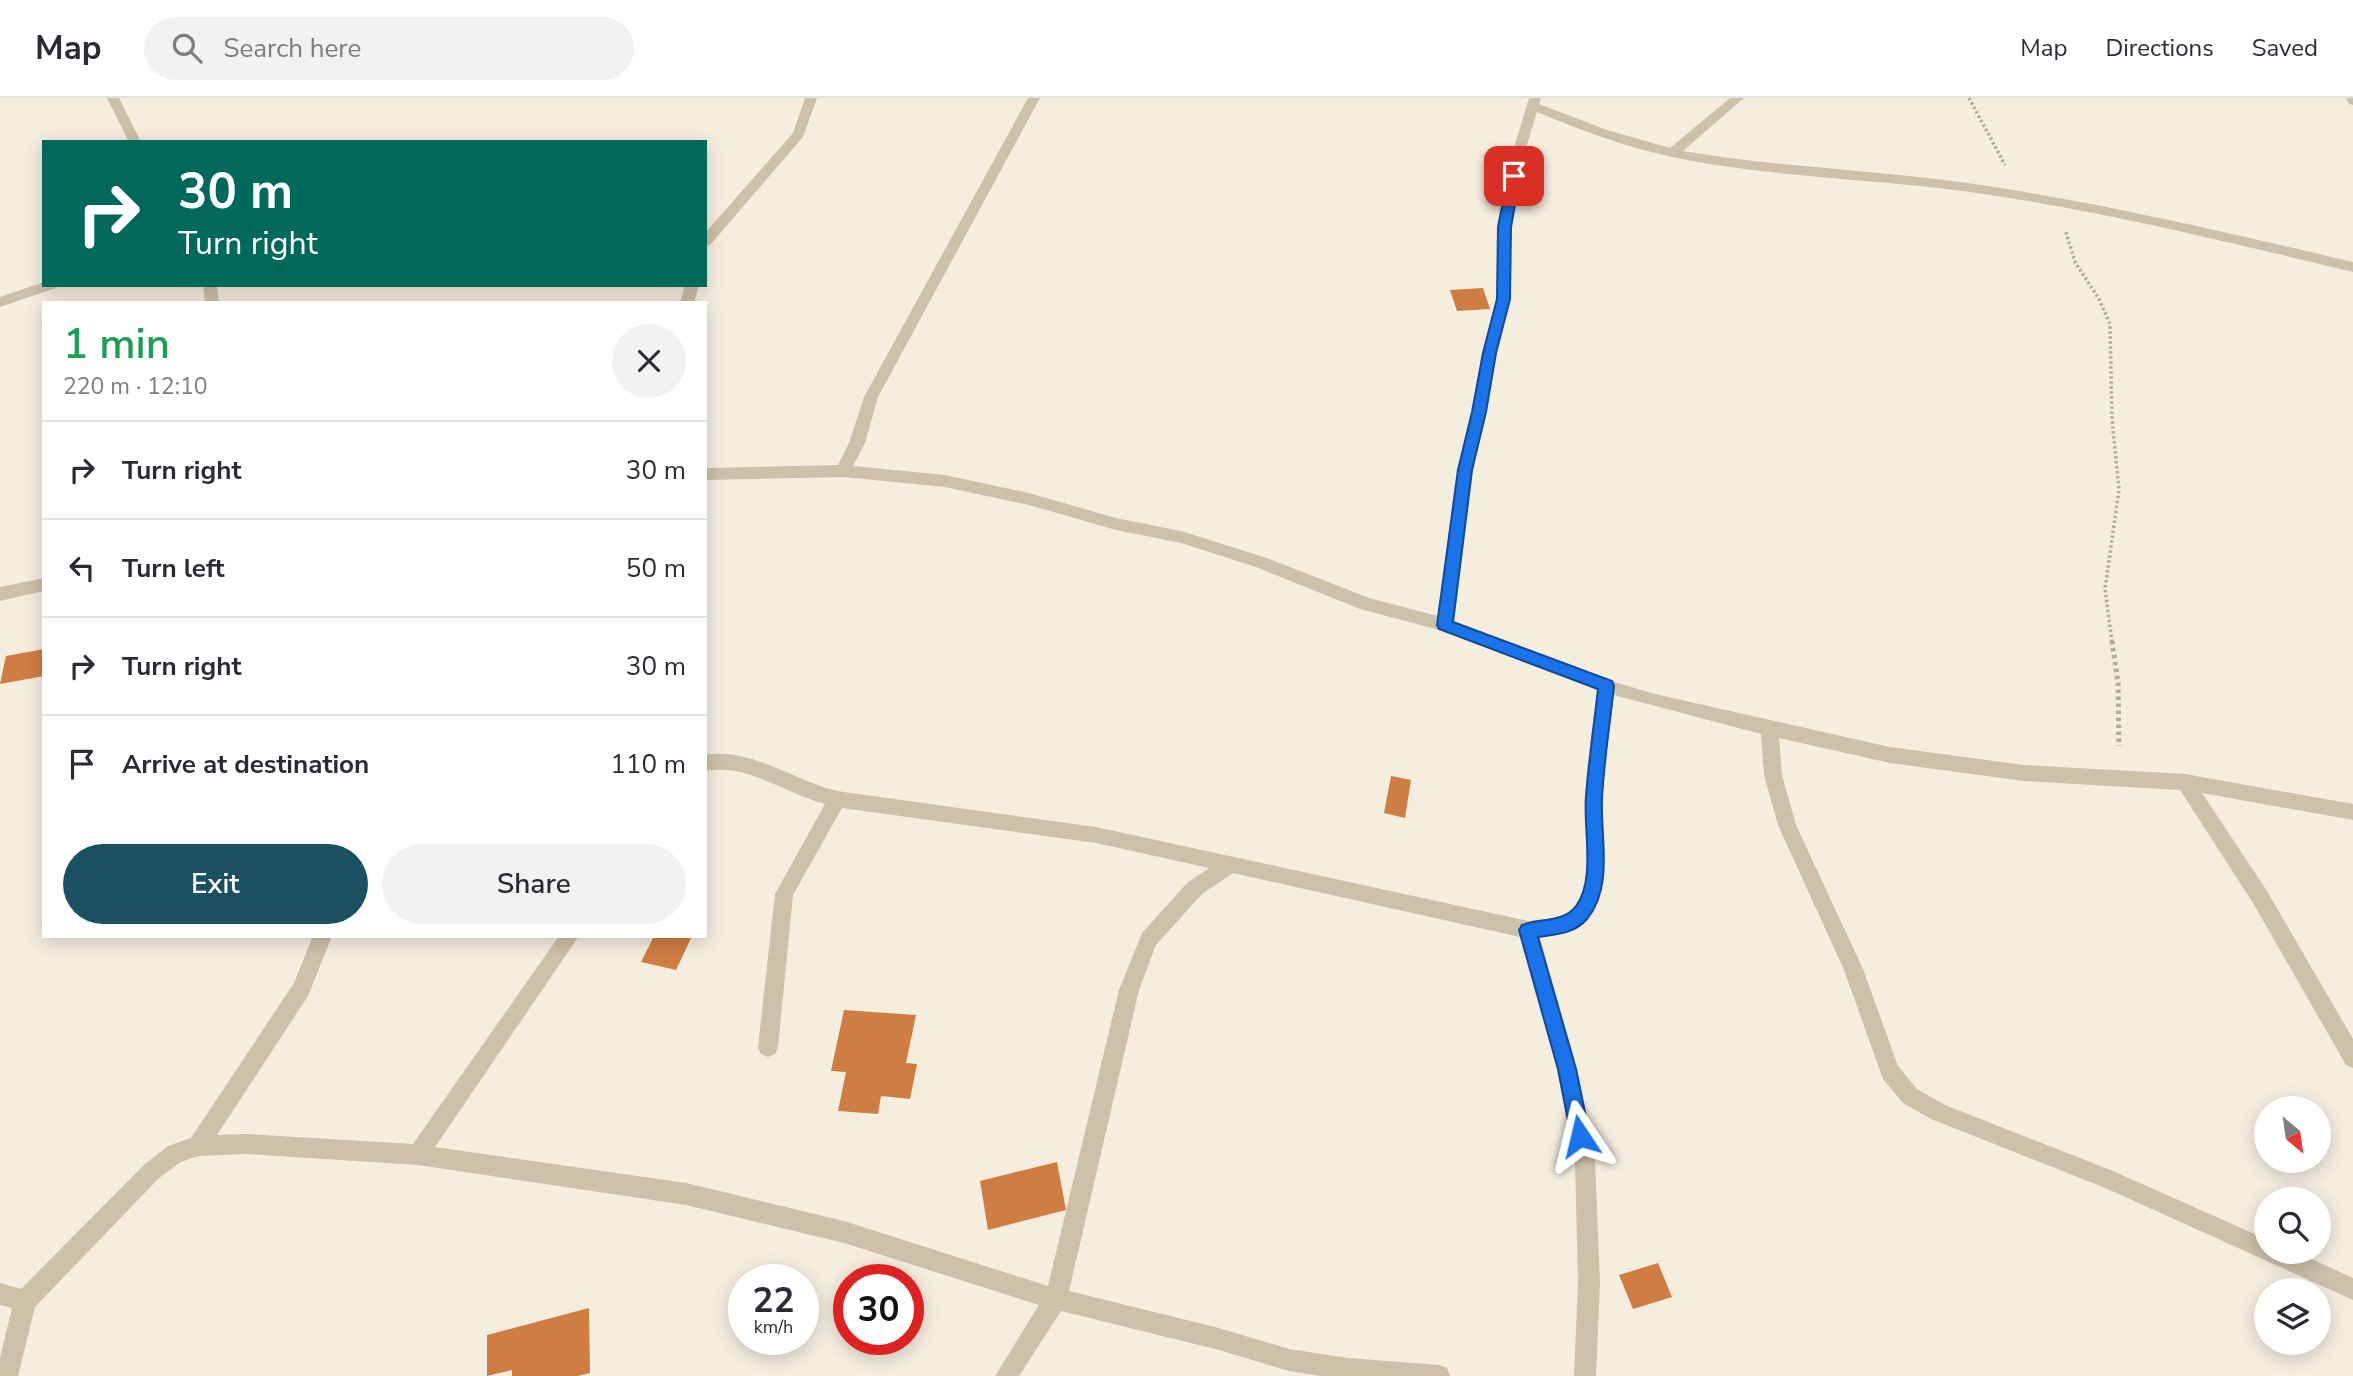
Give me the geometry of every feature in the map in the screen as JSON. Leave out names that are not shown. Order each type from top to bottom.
[{"type":"street","points":[[113,98],[134,140]]},
{"type":"street","points":[[707,240],[799,134],[811,98]]},
{"type":"street","points":[[843,471],[857,443],[871,397],[1034,98]]},
{"type":"street","points":[[1672,153],[1738,98]]},
{"type":"street","points":[[1445,625],[1465,470],[1489,353],[1504,299],[1504,227],[1519,151],[1534,102],[1596,131],[1672,153],[1740,164],[1965,187],[2104,210],[2353,267]]},
{"type":"street","points":[[0,302],[45,287]]},
{"type":"street","points":[[707,474],[843,471],[945,481],[1029,499],[1116,524],[1181,537],[1261,562],[1366,604],[1445,625],[1606,686],[1655,701],[1916,759],[2024,774],[2185,782],[2353,812]]},
{"type":"street","points":[[0,594],[42,584]]},
{"type":"street","points":[[707,762],[719,759],[743,763],[804,790],[837,799],[1096,835],[1528,930],[1566,925],[1582,912],[1592,892],[1596,833],[1594,800],[1606,686]]},
{"type":"street","points":[[1769,727],[1773,775],[1787,825],[1853,969],[1890,1072],[1910,1096],[1938,1112],[2106,1178],[2254,1245]]},
{"type":"street","points":[[2185,782],[2260,897],[2353,1058]]},
{"type":"street","points":[[768,1047],[783,894],[837,799]]},
{"type":"street","points":[[1006,1376],[1056,1299],[1134,977],[1149,939],[1195,888],[1233,863]]},
{"type":"street","points":[[1528,930],[1567,1069],[1584,1160],[1589,1283],[1586,1376]]},
{"type":"street","points":[[198,1146],[301,989],[322,938]]},
{"type":"street","points":[[418,1155],[439,1121],[569,938]]},
{"type":"street","points":[[7,1376],[25,1301],[152,1171],[174,1153],[198,1146],[246,1144],[418,1155],[686,1194],[844,1232],[1056,1299],[1219,1339],[1289,1360],[1348,1369],[1439,1376]]},
{"type":"street","points":[[2297,1264],[2353,1289]]},
{"type":"street","points":[[0,1294],[25,1301]]},
{"type":"path","points":[[1969,98],[1978,110],[1992,145],[2028,199],[2062,223],[2070,238],[2075,262],[2099,299],[2110,324],[2112,419],[2119,490],[2105,589],[2118,683],[2118,777]]},
{"type":"building","points":[[1483,288],[1490,309],[1457,311],[1450,290]]},
{"type":"building","points":[[42,649],[42,676],[0,684],[6,656]]},
{"type":"building","points":[[1391,776],[1411,780],[1405,818],[1384,813]]},
{"type":"building","points":[[653,938],[691,938],[676,970],[641,962]]},
{"type":"building","points":[[844,1010],[916,1015],[906,1063],[917,1064],[910,1099],[881,1096],[878,1114],[838,1111],[846,1072],[831,1071]]},
{"type":"building","points":[[1057,1162],[1066,1210],[988,1230],[980,1181]]},
{"type":"building","points":[[1658,1263],[1672,1297],[1633,1309],[1619,1275]]},
{"type":"building","points":[[589,1308],[590,1373],[578,1376],[512,1376],[512,1370],[487,1376],[487,1335]]},
{"type":"route","points":[[1514,176],[1504,227],[1504,299],[1489,353],[1465,470],[1445,625],[1606,686],[1594,800],[1596,833],[1592,892],[1582,912],[1566,925],[1528,930],[1567,1069],[1580,1136]]}]
